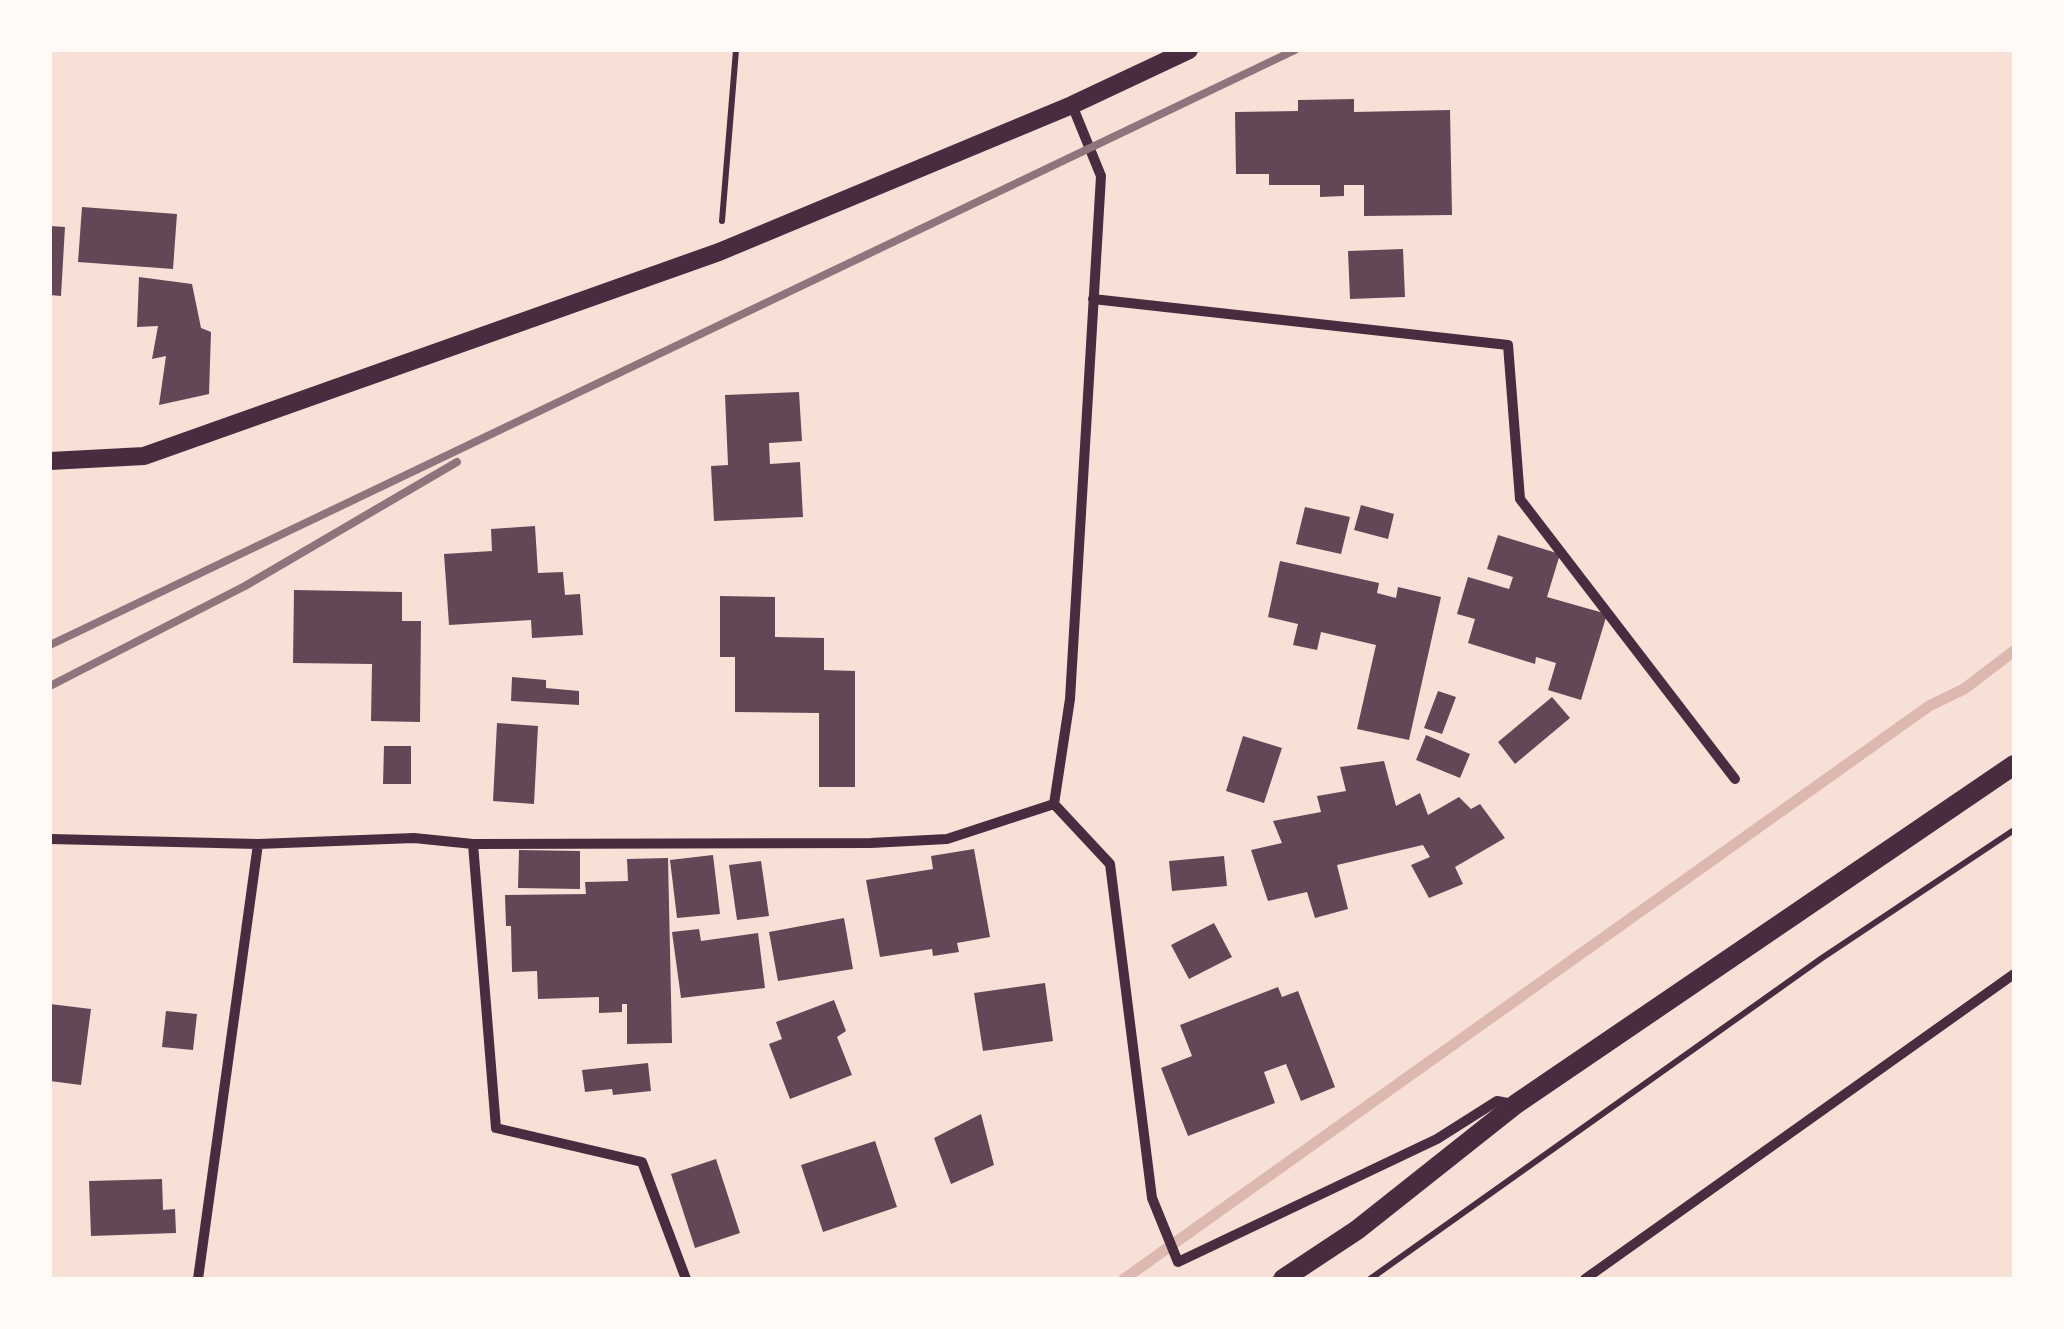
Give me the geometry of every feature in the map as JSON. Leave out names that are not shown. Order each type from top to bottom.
[{"type":"main road","points":[[1282,1279],[1357,1230],[1516,1104],[2014,765]]},
{"type":"street","points":[[50,461],[144,456],[719,252],[1072,104],[1189,50]]},
{"type":"street","points":[[1054,804],[1070,699],[1101,176],[1072,104]]},
{"type":"street","points":[[1092,298],[1508,345],[1520,499],[1735,779]]},
{"type":"street","points":[[50,840],[258,844],[414,838],[473,844],[870,843],[946,839],[1054,804]]},
{"type":"street","points":[[1054,804],[1110,864],[1152,1198],[1178,1262],[1437,1139],[1497,1101],[1516,1104]]},
{"type":"street","points":[[198,1279],[258,844]]},
{"type":"street","points":[[473,844],[496,1128],[642,1162],[686,1279]]},
{"type":"street","points":[[1585,1279],[2014,974]]},
{"type":"path","points":[[719,252],[736,50]]},
{"type":"path","points":[[1370,1279],[1822,958],[2014,830]]},
{"type":"building","points":[[1354,99],[1354,112],[1450,110],[1452,215],[1364,216],[1364,185],[1344,185],[1344,196],[1320,197],[1320,185],[1269,185],[1269,174],[1236,174],[1235,112],[1298,111],[1298,100]]},
{"type":"building","points":[[82,207],[177,214],[173,269],[78,262]]},
{"type":"building","points":[[50,226],[65,227],[61,296],[50,295]]},
{"type":"building","points":[[1403,249],[1405,297],[1350,299],[1348,251]]},
{"type":"building","points":[[139,277],[192,284],[201,328],[211,332],[209,394],[159,405],[166,356],[152,359],[158,326],[137,327]]},
{"type":"building","points":[[799,392],[802,441],[769,443],[770,464],[800,462],[803,517],[714,521],[711,466],[728,465],[725,395]]},
{"type":"building","points":[[1361,505],[1394,514],[1388,539],[1354,530]]},
{"type":"building","points":[[1305,507],[1350,517],[1341,554],[1296,544]]},
{"type":"building","points":[[535,526],[538,573],[563,572],[565,595],[580,594],[583,635],[532,638],[531,620],[449,625],[444,554],[492,551],[491,529]]},
{"type":"building","points":[[1498,535],[1560,554],[1547,597],[1607,614],[1581,700],[1548,690],[1556,663],[1536,657],[1535,664],[1468,643],[1475,619],[1457,614],[1468,577],[1509,589],[1513,577],[1487,569]]},
{"type":"building","points":[[1280,561],[1379,583],[1377,593],[1396,598],[1398,587],[1441,597],[1409,740],[1357,729],[1376,645],[1321,632],[1317,650],[1293,645],[1298,624],[1268,617]]},
{"type":"building","points":[[294,590],[402,592],[402,621],[421,621],[420,722],[371,721],[372,664],[293,663]]},
{"type":"building","points":[[720,596],[775,597],[775,637],[824,638],[824,670],[855,671],[855,787],[819,787],[819,713],[735,712],[735,657],[720,657]]},
{"type":"building","points":[[512,677],[546,680],[546,688],[579,691],[579,705],[511,701]]},
{"type":"building","points":[[1438,691],[1456,697],[1442,734],[1424,728]]},
{"type":"building","points":[[1552,697],[1570,718],[1515,764],[1498,742]]},
{"type":"building","points":[[497,723],[538,726],[534,804],[493,801]]},
{"type":"building","points":[[1426,735],[1470,754],[1460,778],[1416,760]]},
{"type":"building","points":[[1243,736],[1282,748],[1264,803],[1226,791]]},
{"type":"building","points":[[384,746],[411,746],[411,784],[383,784]]},
{"type":"building","points":[[1384,761],[1396,806],[1420,793],[1428,815],[1459,797],[1471,809],[1480,804],[1505,838],[1455,867],[1463,884],[1429,898],[1411,865],[1430,857],[1423,845],[1337,865],[1348,909],[1315,918],[1307,892],[1268,901],[1251,850],[1282,843],[1273,821],[1321,812],[1317,796],[1346,791],[1340,767]]},
{"type":"building","points":[[974,849],[990,937],[957,943],[959,952],[933,956],[932,949],[880,957],[866,880],[933,869],[931,856]]},
{"type":"building","points":[[519,850],[580,851],[580,889],[518,888]]},
{"type":"building","points":[[713,855],[720,914],[677,918],[670,860]]},
{"type":"building","points":[[1224,856],[1227,886],[1172,891],[1169,861]]},
{"type":"building","points":[[668,858],[672,1043],[627,1044],[627,1004],[622,1004],[622,1012],[599,1013],[599,997],[538,999],[537,971],[512,972],[511,926],[506,926],[505,895],[586,894],[585,882],[628,881],[627,859]]},
{"type":"building","points":[[761,861],[769,916],[737,920],[729,865]]},
{"type":"building","points":[[844,918],[853,969],[778,981],[769,932]]},
{"type":"building","points":[[1214,923],[1232,957],[1189,979],[1171,945]]},
{"type":"building","points":[[699,929],[701,941],[758,933],[765,988],[681,998],[672,932]]},
{"type":"building","points":[[1045,983],[1053,1041],[983,1051],[974,993]]},
{"type":"building","points":[[1278,987],[1282,997],[1298,991],[1335,1087],[1301,1101],[1286,1064],[1264,1072],[1275,1103],[1188,1136],[1161,1068],[1192,1056],[1180,1025]]},
{"type":"building","points":[[834,1000],[846,1031],[837,1037],[852,1075],[790,1099],[769,1044],[782,1039],[776,1022]]},
{"type":"building","points":[[50,1004],[91,1009],[81,1085],[50,1081]]},
{"type":"building","points":[[166,1011],[197,1014],[193,1050],[162,1047]]},
{"type":"building","points":[[648,1063],[651,1091],[613,1095],[612,1089],[585,1092],[582,1070]]},
{"type":"building","points":[[981,1114],[994,1165],[951,1184],[934,1138]]},
{"type":"building","points":[[875,1141],[897,1207],[823,1232],[801,1165]]},
{"type":"building","points":[[716,1159],[740,1233],[695,1248],[671,1174]]},
{"type":"building","points":[[162,1179],[163,1210],[175,1209],[176,1233],[91,1236],[89,1181]]},
{"type":"waterway","points":[[1124,1279],[1929,706],[1964,689],[2014,651]]},
{"type":"railway","points":[[50,645],[1295,50]]},
{"type":"railway","points":[[50,686],[245,586],[457,462]]}]
